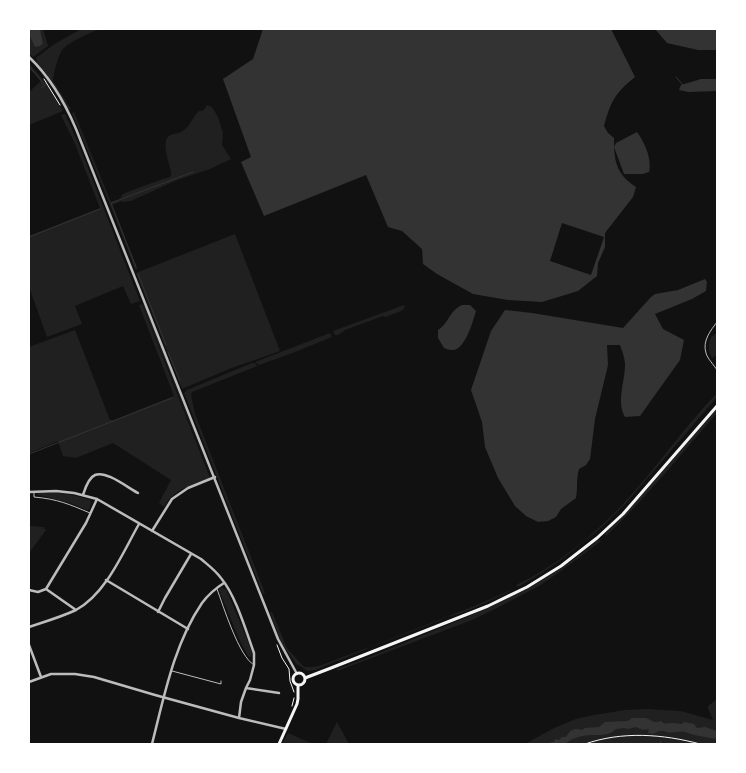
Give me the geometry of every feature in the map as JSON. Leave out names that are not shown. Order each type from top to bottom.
[{"type":"main road","points":[[298,685],[304,683],[305,678],[488,606],[527,587],[556,569],[579,553],[623,514],[717,406]]},
{"type":"main road","points":[[298,685],[294,683],[293,679],[297,674],[302,674],[305,678]]},
{"type":"main road","points":[[279,744],[298,699],[298,685]]},
{"type":"street","points":[[29,57],[69,112],[278,639],[297,674]]},
{"type":"street","points":[[83,495],[90,479],[95,475],[103,474],[138,493]]},
{"type":"street","points":[[152,531],[172,498],[188,488],[215,478]]},
{"type":"street","points":[[29,492],[56,491],[83,495],[96,500],[152,531],[212,568],[229,589],[254,653],[254,664],[241,702],[238,718]]},
{"type":"street","points":[[29,590],[38,592],[46,589],[96,500]]},
{"type":"street","points":[[29,627],[76,610],[90,599],[106,580],[139,524]]},
{"type":"street","points":[[158,612],[191,554]]},
{"type":"street","points":[[106,580],[188,630]]},
{"type":"street","points":[[152,744],[182,642],[202,603],[224,582]]},
{"type":"street","points":[[46,589],[76,610]]},
{"type":"street","points":[[29,645],[41,677]]},
{"type":"street","points":[[29,682],[51,674],[75,674],[94,677],[164,698],[286,729]]},
{"type":"street","points":[[246,688],[280,693]]},
{"type":"lane","points":[[717,322],[710,331],[705,343],[706,353],[717,370]]},
{"type":"lane","points":[[34,491],[34,497],[51,498],[90,513]]},
{"type":"lane","points":[[217,588],[242,650],[250,663],[254,664]]},
{"type":"lane","points":[[172,671],[220,684],[221,681]]},
{"type":"path","points":[[42,74],[50,84]]},
{"type":"path","points":[[292,706],[294,689]]},
{"type":"path","points":[[586,744],[600,739],[636,735],[677,739],[700,744]]},
{"type":"shaded area","points":[[29,29],[40,29],[43,43],[40,46],[35,47],[29,34]]},
{"type":"shaded area","points":[[40,29],[43,29],[48,46],[33,57],[29,54],[29,34],[43,42]]},
{"type":"shaded area","points":[[81,29],[99,29],[64,48],[55,68],[53,81],[71,109],[69,110],[50,78],[37,63],[36,58],[53,45]]},
{"type":"shaded area","points":[[263,29],[611,29],[635,77],[615,98],[604,126],[614,138],[619,170],[636,187],[633,197],[605,233],[605,247],[598,263],[597,276],[578,291],[542,302],[508,300],[473,294],[423,264],[422,249],[402,231],[388,227],[366,175],[264,216],[241,162],[251,157],[223,79],[253,59]],"holes":[[[562,223],[604,237],[591,275],[550,261]]]},
{"type":"shaded area","points":[[655,29],[717,29],[717,50],[698,50],[667,43]]},
{"type":"shaded area","points":[[29,63],[48,86],[63,111],[29,125],[29,92],[41,81],[29,68]]},
{"type":"shaded area","points":[[701,79],[717,79],[717,91],[688,92],[679,90],[681,85]]},
{"type":"shaded area","points":[[207,105],[212,107],[218,117],[223,133],[222,145],[231,159],[210,169],[177,180],[131,201],[122,201],[112,205],[138,270],[135,269],[72,113],[74,112],[111,202],[120,199],[125,193],[170,177],[171,171],[166,147],[167,139],[169,136],[184,130],[197,113],[204,110]]},
{"type":"shaded area","points":[[65,114],[140,301],[131,304],[123,286],[75,306],[82,324],[47,337],[29,287],[29,236],[100,208],[75,144],[61,115]]},
{"type":"shaded area","points":[[637,132],[647,151],[650,162],[649,172],[643,174],[624,174],[614,147],[616,143]]},
{"type":"shaded area","points":[[235,234],[280,351],[229,369],[182,389],[136,273]]},
{"type":"shaded area","points":[[705,279],[707,282],[706,291],[692,299],[655,314],[663,329],[684,340],[680,360],[640,416],[625,417],[622,411],[621,398],[625,371],[624,357],[620,345],[607,345],[608,365],[595,419],[590,459],[586,465],[579,469],[576,498],[561,509],[556,517],[548,521],[538,522],[526,516],[515,506],[498,478],[485,447],[482,422],[471,390],[491,331],[505,310],[623,328],[655,294],[678,290]]},
{"type":"shaded area","points":[[142,304],[210,478],[178,492],[172,496],[164,507],[159,503],[171,480],[113,443],[76,458],[63,456],[58,441],[29,453],[29,347],[75,330],[110,420],[174,396],[139,305]]},
{"type":"shaded area","points":[[143,305],[211,475],[211,476]]},
{"type":"shaded area","points":[[404,305],[403,310],[345,330],[338,335],[335,335],[333,331]]},
{"type":"shaded area","points":[[462,305],[470,305],[476,311],[468,335],[457,349],[444,348],[438,338],[438,330],[454,311]]},
{"type":"shaded area","points":[[330,333],[332,337],[290,354],[259,365],[255,362]]},
{"type":"shaded area","points":[[717,333],[717,355],[712,358],[709,342],[711,337]]},
{"type":"shaded area","points":[[255,363],[257,366],[192,392],[191,395],[195,414],[265,593],[263,594],[184,393],[187,390]]},
{"type":"shaded area","points":[[717,393],[717,397],[628,501],[602,527],[561,560],[518,587],[516,585],[545,569],[587,539],[635,491]]},
{"type":"shaded area","points":[[717,409],[717,413],[663,476],[606,536],[605,534],[634,504]]},
{"type":"shaded area","points":[[38,492],[77,496],[90,500],[91,504],[87,510],[70,503],[39,495]]},
{"type":"shaded area","points":[[29,526],[43,527],[46,530],[29,553]]},
{"type":"shaded area","points":[[598,540],[601,541],[539,586],[499,607],[472,620],[338,671],[336,669],[442,627],[512,596],[556,571]]},
{"type":"shaded area","points":[[221,587],[226,589],[252,652],[251,657],[248,656],[239,639],[219,590]]},
{"type":"shaded area","points":[[515,588],[479,606],[447,617],[477,605]]},
{"type":"shaded area","points":[[270,612],[272,612],[287,648],[304,667],[319,666],[367,649],[315,670],[307,671],[297,665],[286,650],[280,640]]},
{"type":"shaded area","points":[[442,619],[441,620],[370,647]]},
{"type":"shaded area","points":[[717,699],[717,744],[525,744],[554,728],[576,719],[625,710],[681,711],[713,720],[708,706]]},
{"type":"shaded area","points":[[632,718],[645,718],[654,722],[694,724],[697,728],[705,727],[717,731],[717,739],[682,732],[669,733],[659,731],[653,734],[648,733],[649,729],[643,730],[636,727],[616,729],[605,735],[581,736],[565,744],[549,744],[554,742],[555,739],[559,740],[562,737],[566,737],[573,730],[599,727],[605,722],[628,721]]},
{"type":"shaded area","points":[[337,722],[349,744],[326,744]]},
{"type":"shaded area","points":[[288,733],[313,744],[282,744]]},
{"type":"waterway","points":[[29,66],[43,83]]},
{"type":"waterway","points":[[41,88],[45,85],[50,75]]},
{"type":"waterway","points":[[676,77],[683,85]]},
{"type":"waterway","points":[[136,267],[111,203],[193,172]]},
{"type":"waterway","points":[[29,237],[100,209]]},
{"type":"waterway","points":[[138,274],[166,345]]},
{"type":"waterway","points":[[168,352],[180,381]]},
{"type":"waterway","points":[[29,454],[172,398]]}]
